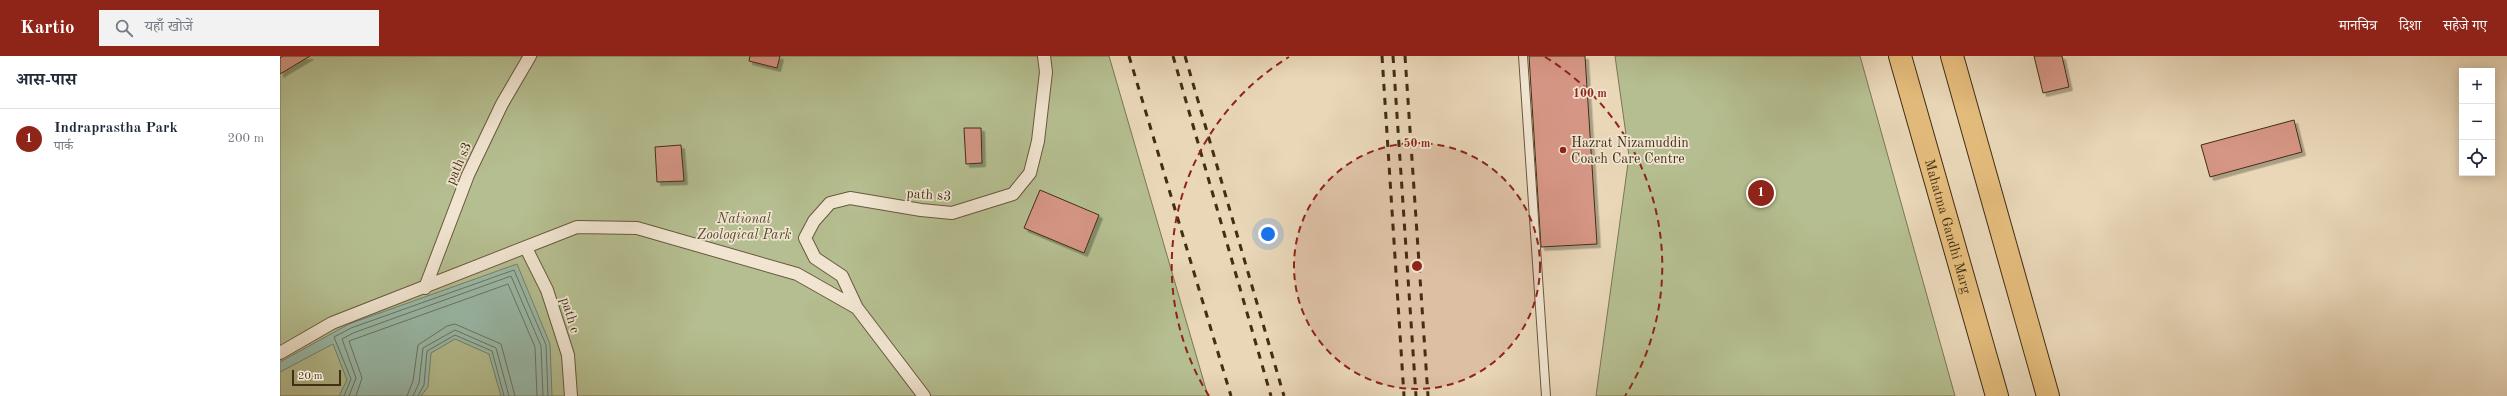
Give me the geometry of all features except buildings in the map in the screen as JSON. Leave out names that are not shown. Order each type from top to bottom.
[{"type":"highway","name":"Mahatma Gandhi Marg","points":[[1900,56],[1997,396]]},
{"type":"highway","points":[[1952,56],[2048,396]]},
{"type":"street","name":"path s3","points":[[425,288],[468,175],[502,104],[530,56]]},
{"type":"street","name":"path s3","points":[[858,308],[842,276],[815,258],[805,238],[814,221],[830,203],[850,198],[921,210],[952,213],[1014,194],[1030,173],[1038,141],[1046,72],[1044,56]]},
{"type":"street","points":[[280,353],[332,323],[425,288],[577,227],[637,228],[797,274],[858,308],[924,396]]},
{"type":"street","name":"path c","points":[[526,248],[547,290],[568,355],[571,396]]},
{"type":"lane","points":[[1523,56],[1546,396]]},
{"type":"green space","name":"National Zoological Park","points":[[280,56],[1109,56],[1208,396],[280,396]]},
{"type":"green space","points":[[1615,56],[1860,56],[1955,396],[1596,396],[1629,156]]},
{"type":"water","points":[[517,264],[550,344],[552,396],[501,396],[489,354],[455,339],[431,353],[428,387],[421,396],[339,396],[347,380],[333,344],[280,372],[280,362],[349,324]]},
{"type":"railway","points":[[1129,56],[1231,396]]},
{"type":"railway","points":[[1173,56],[1271,396]]},
{"type":"railway","points":[[1185,56],[1284,396]]},
{"type":"railway","points":[[1382,56],[1404,396]]},
{"type":"railway","points":[[1393,56],[1416,396]]},
{"type":"railway","points":[[1405,56],[1428,396]]},
{"type":"place","name":"Hazrat Nizamuddin Coach Care Centre","points":[[1563,150]]},
{"type":"place","name":"Indraprastha Park","points":[[1761,193]]}]
